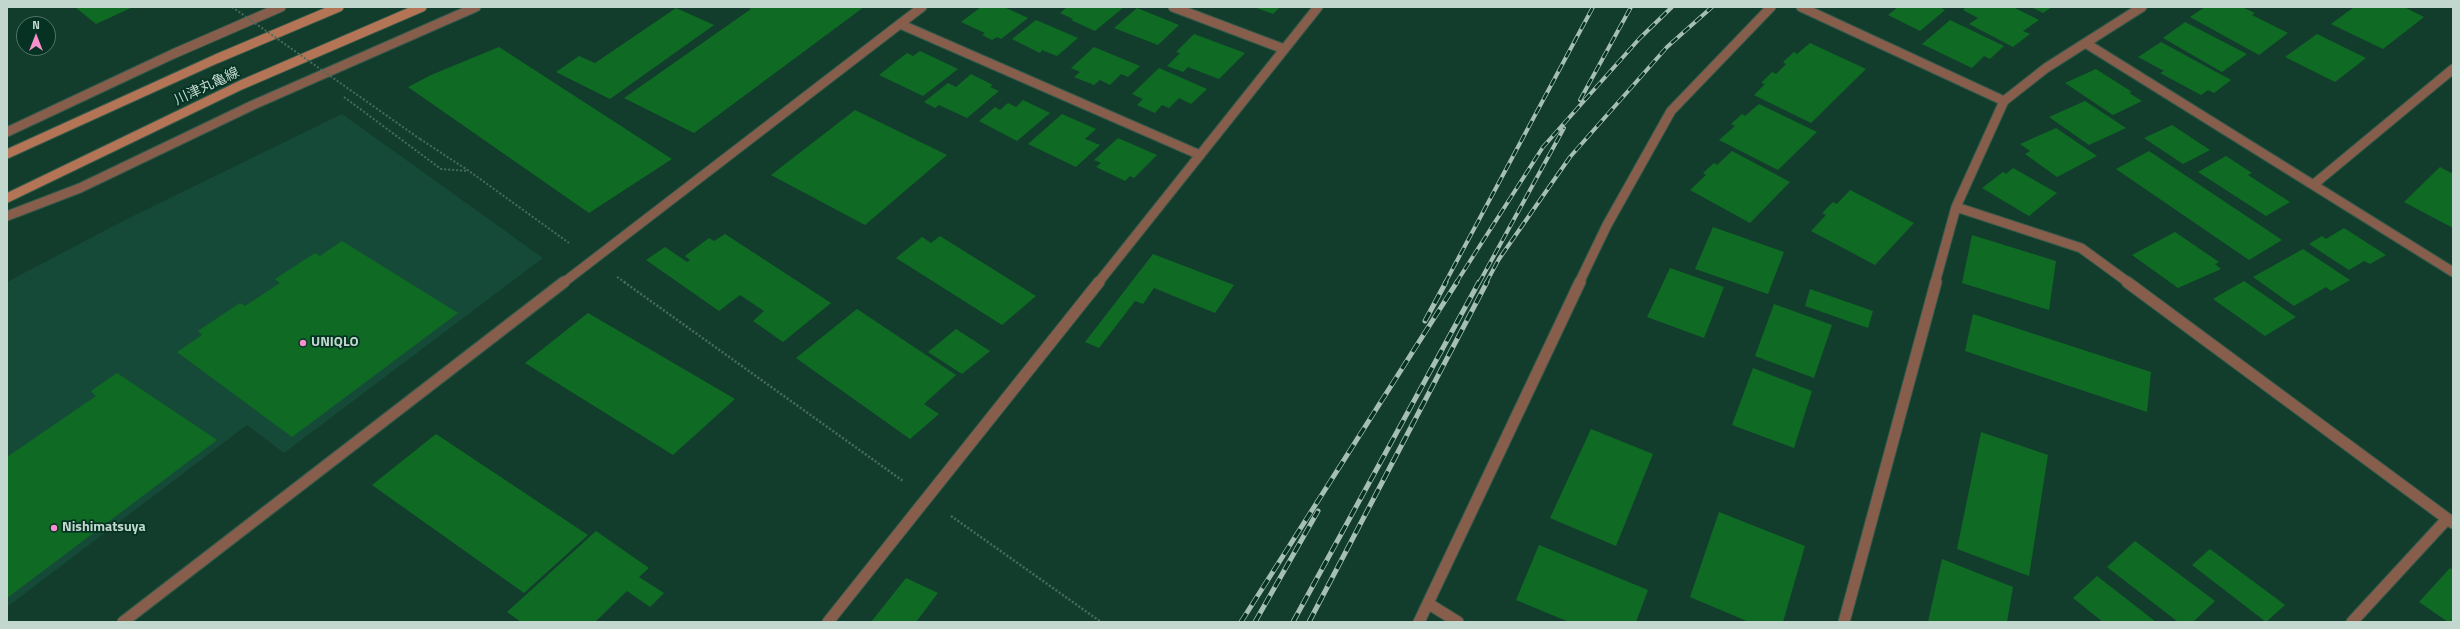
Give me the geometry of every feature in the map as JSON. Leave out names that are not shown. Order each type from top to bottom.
[{"type":"main road","name":"川津丸亀線","points":[[7,154],[216,59],[339,7]]},
{"type":"main road","name":"川津丸亀線","points":[[7,198],[241,85],[422,7]]},
{"type":"street","points":[[7,132],[173,54],[281,7]]},
{"type":"street","points":[[7,216],[80,188],[253,105],[476,7]]},
{"type":"street","points":[[123,622],[922,7]]},
{"type":"street","points":[[1173,7],[1284,49]]},
{"type":"street","points":[[828,622],[1318,7]]},
{"type":"street","points":[[1419,622],[1429,604],[1607,226],[1671,111],[1771,7]]},
{"type":"street","points":[[1801,7],[2004,101]]},
{"type":"street","points":[[1844,622],[1956,207],[2004,101],[2046,68],[2087,44],[2142,7]]},
{"type":"street","points":[[900,24],[1200,156]]},
{"type":"street","points":[[2087,44],[2453,272]]},
{"type":"street","points":[[2313,185],[2453,70]]},
{"type":"street","points":[[1956,207],[2081,248],[2450,521],[2352,622]]},
{"type":"street","points":[[1429,604],[1458,622]]},
{"type":"path","points":[[232,7],[453,162],[469,171],[575,247]]},
{"type":"path","points":[[344,97],[441,169],[469,171]]},
{"type":"path","points":[[616,276],[907,484]]},
{"type":"path","points":[[948,514],[1101,622]]},
{"type":"shaded area","points":[[342,114],[543,258],[284,453],[247,425],[7,607],[7,282],[125,220]]},
{"type":"building","points":[[75,7],[133,7],[96,24]]},
{"type":"building","points":[[746,7],[864,7],[694,133],[624,98],[751,9]]},
{"type":"building","points":[[981,7],[1004,7],[1028,18],[1001,39],[997,37],[992,40],[982,35],[985,33],[961,22]]},
{"type":"building","points":[[1067,7],[1124,7],[1095,31],[1060,13]]},
{"type":"building","points":[[1254,7],[1280,7],[1273,14]]},
{"type":"building","points":[[1898,7],[1940,7],[1945,10],[1920,31],[1888,15]]},
{"type":"building","points":[[1966,7],[2013,7],[2039,20],[2023,31],[2030,34],[2013,47],[1969,24],[1978,18],[1963,10]]},
{"type":"building","points":[[2031,7],[2052,7],[2043,13]]},
{"type":"building","points":[[2205,7],[2242,7],[2255,13],[2252,15],[2288,33],[2259,55],[2190,17]]},
{"type":"building","points":[[2354,7],[2404,7],[2424,17],[2383,49],[2331,24]]},
{"type":"building","points":[[676,8],[714,25],[610,99],[556,72],[579,56],[595,63]]},
{"type":"building","points":[[1137,8],[1179,25],[1158,45],[1114,28]]},
{"type":"building","points":[[1036,20],[1078,38],[1057,56],[1042,50],[1040,53],[1012,39]]},
{"type":"building","points":[[1950,20],[2004,46],[1990,59],[1984,56],[1972,68],[1922,44]]},
{"type":"building","points":[[2185,22],[2247,54],[2222,72],[2163,38]]},
{"type":"building","points":[[1194,34],[1245,53],[1219,79],[1188,67],[1183,72],[1167,66],[1180,53],[1176,52]]},
{"type":"building","points":[[2317,34],[2366,58],[2335,82],[2285,57]]},
{"type":"building","points":[[2161,42],[2231,80],[2214,93],[2208,90],[2201,95],[2160,73],[2164,71],[2138,57]]},
{"type":"building","points":[[1810,43],[1866,69],[1811,123],[1754,95],[1765,84],[1761,83],[1772,72],[1776,74],[1786,64],[1783,62],[1794,52],[1797,54]]},
{"type":"building","points":[[499,47],[672,159],[589,213],[408,87],[431,75]]},
{"type":"building","points":[[1094,47],[1140,66],[1128,77],[1121,74],[1110,85],[1100,80],[1094,85],[1074,77],[1080,72],[1071,68]]},
{"type":"building","points":[[920,51],[958,69],[923,96],[879,75],[907,53],[913,56]]},
{"type":"building","points":[[1159,68],[1207,89],[1191,104],[1179,98],[1169,108],[1162,105],[1155,113],[1137,105],[1143,99],[1132,94]]},
{"type":"building","points":[[2096,69],[2132,92],[2129,93],[2142,101],[2113,115],[2065,83]]},
{"type":"building","points":[[971,74],[993,85],[990,87],[999,91],[967,118],[939,105],[935,108],[924,102],[948,83],[956,87]]},
{"type":"building","points":[[1023,100],[1050,113],[1017,141],[979,121],[995,107],[1000,110],[1008,103],[1016,107]]},
{"type":"building","points":[[2085,101],[2126,128],[2089,145],[2049,117]]},
{"type":"building","points":[[1759,104],[1817,132],[1778,170],[1719,140],[1735,126],[1731,124],[1742,114],[1745,116]]},
{"type":"building","points":[[855,110],[947,155],[865,225],[771,175]]},
{"type":"building","points":[[1062,114],[1096,129],[1085,139],[1100,145],[1076,167],[1028,144]]},
{"type":"building","points":[[2172,125],[2210,150],[2183,164],[2144,138]]},
{"type":"building","points":[[2056,128],[2097,156],[2057,177],[2025,154],[2030,151],[2020,144]]},
{"type":"building","points":[[1118,138],[1157,155],[1134,178],[1130,176],[1125,181],[1096,167],[1101,163],[1094,160]]},
{"type":"building","points":[[1732,151],[1790,182],[1750,223],[1690,190],[1706,175],[1703,173],[1714,163],[1717,165]]},
{"type":"building","points":[[2149,151],[2282,240],[2249,260],[2116,169]]},
{"type":"building","points":[[2226,156],[2252,173],[2248,175],[2290,202],[2266,216],[2198,172]]},
{"type":"building","points":[[2440,167],[2453,174],[2453,228],[2404,202]]},
{"type":"building","points":[[2013,168],[2057,193],[2029,216],[1982,188],[2003,172],[2006,174]]},
{"type":"building","points":[[1850,190],[1914,223],[1875,265],[1811,231],[1826,215],[1822,213],[1833,202],[1837,204]]},
{"type":"building","points":[[1713,227],[1784,252],[1768,294],[1695,269]]},
{"type":"building","points":[[2344,228],[2386,255],[2370,264],[2364,261],[2349,270],[2309,244],[2322,236],[2326,239]]},
{"type":"building","points":[[2175,232],[2219,262],[2215,264],[2221,269],[2178,288],[2132,255]]},
{"type":"building","points":[[725,234],[831,303],[783,342],[753,321],[764,311],[740,295],[719,311],[646,260],[665,247],[687,262],[690,260],[685,256],[709,238],[714,241]]},
{"type":"building","points":[[1972,235],[2056,261],[2049,310],[1962,283]]},
{"type":"building","points":[[940,236],[1036,296],[1002,325],[896,258],[922,237],[931,243]]},
{"type":"building","name":"UNIQLO","points":[[342,241],[458,313],[292,437],[177,352],[202,335],[198,331],[240,303],[245,306],[280,283],[275,279],[315,253],[320,256]]},
{"type":"building","points":[[2303,249],[2350,280],[2331,291],[2326,287],[2294,306],[2253,277]]},
{"type":"building","points":[[1153,254],[1234,285],[1215,313],[1154,288],[1143,304],[1135,301],[1099,348],[1085,342]]},
{"type":"building","points":[[1670,268],[1724,287],[1704,338],[1647,317]]},
{"type":"building","points":[[2244,281],[2296,317],[2265,336],[2213,299]]},
{"type":"building","points":[[1810,289],[1873,311],[1868,328],[1805,306]]},
{"type":"building","points":[[1774,304],[1832,325],[1814,378],[1755,356]]},
{"type":"building","points":[[857,309],[956,375],[924,404],[939,414],[910,439],[796,358]]},
{"type":"building","points":[[588,313],[735,399],[673,455],[525,363]]},
{"type":"building","points":[[1973,314],[2151,372],[2147,412],[1965,351]]},
{"type":"building","points":[[956,329],[990,351],[962,374],[928,352]]},
{"type":"building","points":[[1753,368],[1812,391],[1794,448],[1732,425]]},
{"type":"building","name":"Nishimatsuya","points":[[117,373],[217,440],[7,598],[7,457],[96,396],[91,391]]},
{"type":"building","points":[[1591,429],[1653,454],[1616,546],[1550,518]]},
{"type":"building","points":[[1981,432],[2048,455],[2029,576],[1957,549]]},
{"type":"building","points":[[436,434],[588,535],[524,593],[372,485]]},
{"type":"building","points":[[1719,512],[1805,546],[1783,622],[1749,622],[1690,597]]},
{"type":"building","points":[[596,531],[649,568],[639,577],[664,593],[650,607],[627,591],[595,622],[521,622],[507,612]]},
{"type":"building","points":[[2135,541],[2215,601],[2193,622],[2178,622],[2107,567]]},
{"type":"building","points":[[1539,545],[1648,590],[1636,622],[1569,622],[1516,600]]},
{"type":"building","points":[[2210,549],[2285,605],[2266,622],[2192,565]]},
{"type":"building","points":[[1942,559],[2013,587],[2007,622],[1928,622]]},
{"type":"building","points":[[2450,568],[2453,570],[2453,622],[2448,622],[2419,602]]},
{"type":"building","points":[[2097,576],[2156,622],[2103,622],[2073,598]]},
{"type":"building","points":[[906,578],[938,593],[916,622],[871,622]]},
{"type":"railway","points":[[1445,283],[1593,7]]},
{"type":"railway","points":[[1580,100],[1631,7]]},
{"type":"railway","points":[[1456,283],[1543,147],[1640,38],[1672,7]]},
{"type":"railway","points":[[1486,283],[1499,259],[1570,157],[1667,47],[1712,7]]},
{"type":"railway","points":[[1479,283],[1564,128]]},
{"type":"railway","points":[[1425,321],[1446,282]]},
{"type":"railway","points":[[1241,622],[1457,282]]},
{"type":"railway","points":[[1293,622],[1479,282]]},
{"type":"railway","points":[[1309,622],[1487,282]]},
{"type":"railway","points":[[1255,622],[1318,511]]},
{"type":"place","name":"UNIQLO","points":[[303,343]]},
{"type":"place","name":"Nishimatsuya","points":[[54,528]]}]
